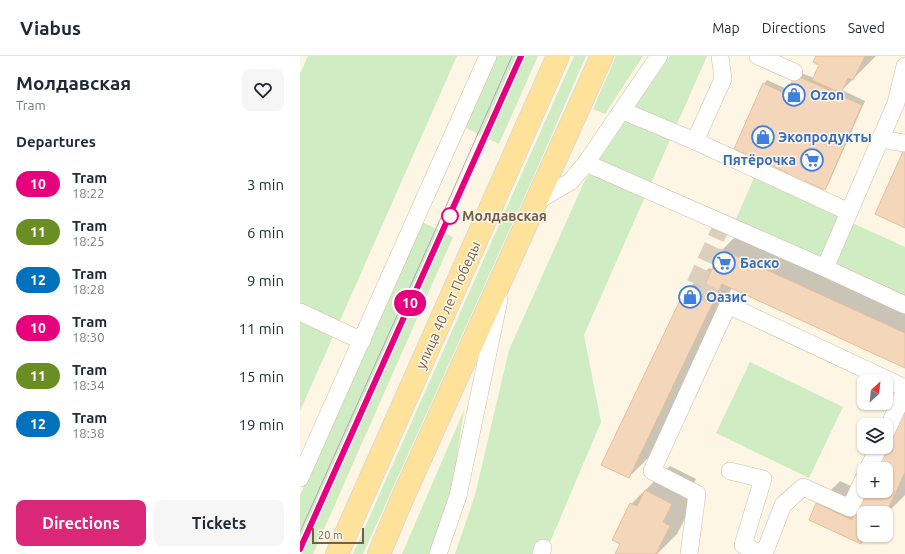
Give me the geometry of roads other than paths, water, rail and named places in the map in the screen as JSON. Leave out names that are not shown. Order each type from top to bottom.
[{"type":"main road","name":"улица 40 лет Победы","points":[[338,554],[558,56]]},
{"type":"main road","points":[[379,554],[602,56]]},
{"type":"street","points":[[300,478],[488,56]]},
{"type":"street","points":[[537,201],[570,182],[586,163],[623,111],[659,56]]},
{"type":"street","points":[[695,141],[723,79],[720,56]]},
{"type":"street","points":[[758,56],[794,72]]},
{"type":"street","points":[[825,268],[896,103],[905,66]]},
{"type":"street","points":[[623,111],[695,141],[849,212]]},
{"type":"street","points":[[880,139],[905,142]]},
{"type":"street","points":[[586,163],[825,268],[905,305]]},
{"type":"street","points":[[438,554],[458,496],[504,273]]},
{"type":"street","points":[[688,554],[697,494],[652,471],[728,304],[905,388]]},
{"type":"street","points":[[300,312],[362,341]]},
{"type":"street","points":[[893,418],[905,392]]},
{"type":"street","points":[[730,471],[763,479],[743,545],[762,554],[783,505],[803,487],[850,508],[857,493]]},
{"type":"tunnel","points":[[723,223],[694,286],[728,305]]},
{"type":"tram line","points":[[300,532],[512,56]]},
{"type":"tram line","points":[[300,549],[521,56]]},
{"type":"tram line","name":"10","points":[[300,549],[521,56]]},
{"type":"place","name":"Ozon","points":[[794,95]]},
{"type":"place","name":"Экопродукты","points":[[763,137]]},
{"type":"place","name":"Пятёрочка","points":[[812,160]]},
{"type":"place","name":"Молдавская","points":[[450,216]]},
{"type":"place","name":"Баско","points":[[724,263]]},
{"type":"place","name":"Оазис","points":[[690,297]]}]
